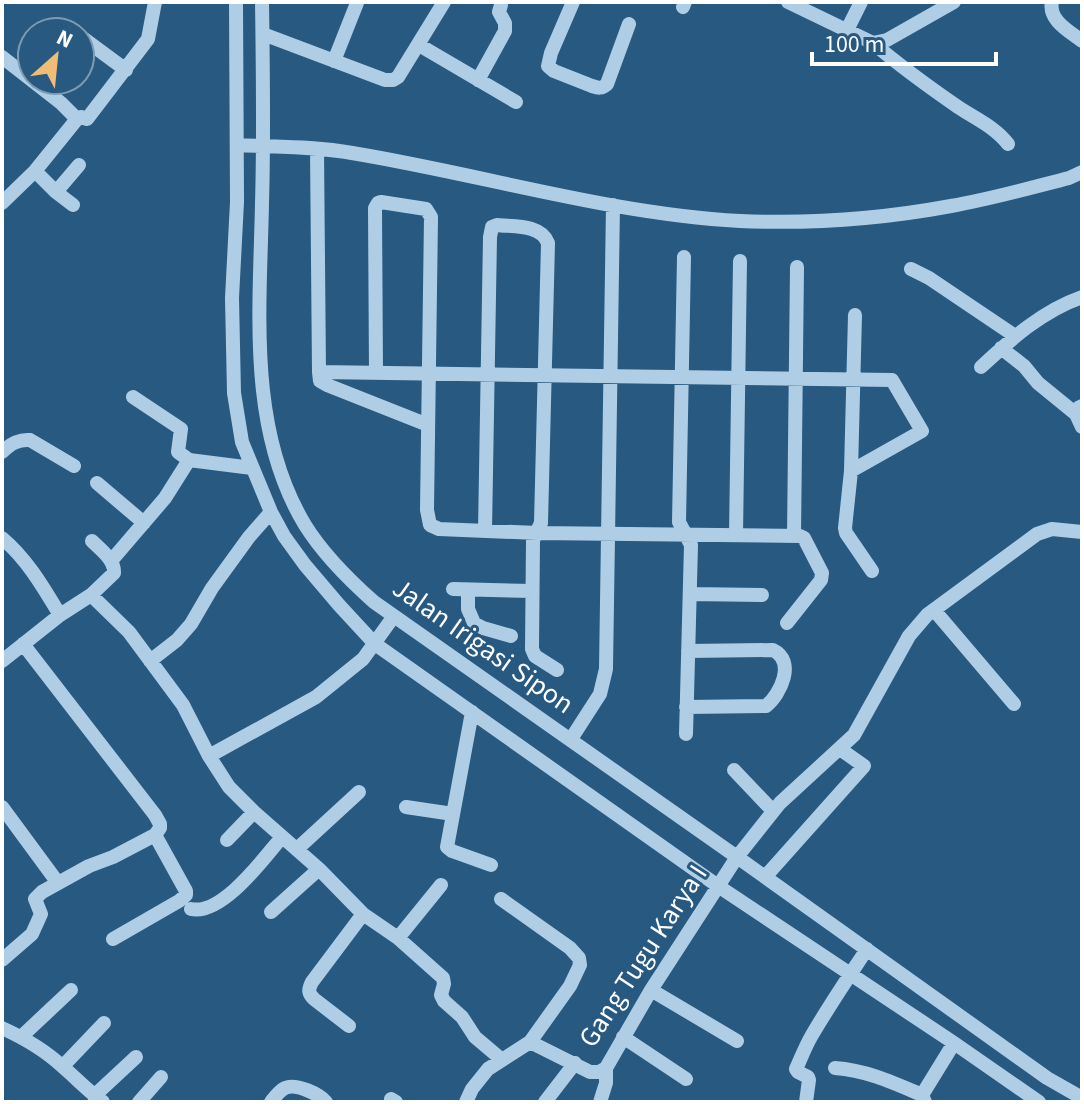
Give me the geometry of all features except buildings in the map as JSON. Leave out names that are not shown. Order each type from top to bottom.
[{"type":"street","points":[[2,203],[35,171],[77,119],[89,118],[126,70],[148,39],[155,2]]},
{"type":"street","name":"Jalan Irigasi Sipon","points":[[236,2],[239,145],[232,298],[234,393],[242,442],[252,468],[271,512],[305,565],[376,642],[720,884],[858,962],[1082,1098]]},
{"type":"street","name":"Jalan Irigasi Sipon","points":[[262,2],[260,319],[263,395],[271,442],[304,525],[350,581],[393,618],[571,739],[765,877],[858,962],[954,1043],[1039,1102]]},
{"type":"street","points":[[263,34],[385,80],[393,80],[419,45],[444,2]]},
{"type":"street","points":[[573,2],[548,66],[592,86],[598,88],[607,84],[629,24]]},
{"type":"street","points":[[847,30],[861,2]]},
{"type":"street","points":[[873,43],[887,40],[954,2]]},
{"type":"street","points":[[1052,2],[1050,11],[1053,18],[1082,41]]},
{"type":"street","points":[[334,61],[357,3]]},
{"type":"street","points":[[790,3],[873,43],[953,104],[997,131],[1008,144]]},
{"type":"street","points":[[478,80],[505,31],[505,23],[499,12],[501,5]]},
{"type":"street","points":[[419,45],[516,102]]},
{"type":"street","points":[[96,48],[126,70]]},
{"type":"street","points":[[52,96],[77,119]]},
{"type":"street","points":[[239,145],[350,152],[613,205],[741,221],[874,218],[953,206],[1069,178],[1082,172]]},
{"type":"street","points":[[317,149],[320,381],[428,425]]},
{"type":"street","points":[[56,192],[79,165]]},
{"type":"street","points":[[35,171],[73,205]]},
{"type":"street","points":[[376,373],[375,208],[381,202],[424,208],[430,214],[430,525],[439,529],[537,533],[804,538],[822,576],[787,623]]},
{"type":"street","points":[[571,739],[595,704],[604,684],[606,669],[613,205]]},
{"type":"street","points":[[485,531],[490,237],[492,227],[497,225],[531,229],[542,233],[547,239],[541,523],[533,540],[533,653],[557,670]]},
{"type":"street","points":[[684,257],[679,522],[691,545],[686,734]]},
{"type":"street","points":[[736,535],[740,261]]},
{"type":"street","points":[[794,536],[797,267]]},
{"type":"street","points":[[911,269],[1015,336]]},
{"type":"street","points":[[981,367],[1032,323],[1065,303],[1082,297]]},
{"type":"street","points":[[855,315],[851,471],[845,528],[872,571]]},
{"type":"street","points":[[1001,348],[1080,416]]},
{"type":"street","points":[[319,372],[892,380],[922,431],[851,471]]},
{"type":"street","points":[[133,397],[181,429],[178,452],[189,460],[252,468]]},
{"type":"street","points":[[2,452],[22,439],[30,440],[74,466]]},
{"type":"street","points":[[111,561],[165,498],[189,460]]},
{"type":"street","points":[[97,483],[144,523]]},
{"type":"street","points":[[150,661],[177,640],[191,624],[212,588],[271,512]]},
{"type":"street","points":[[285,536],[304,525]]},
{"type":"street","name":"Gang Tugu Karya I","points":[[530,1042],[590,1072],[606,1068],[651,990],[736,859],[773,811],[854,735],[909,636],[934,610],[1037,534],[1052,529],[1082,532]]},
{"type":"street","points":[[2,538],[38,578],[60,615]]},
{"type":"street","points":[[2,661],[60,615],[91,595],[114,573],[111,561],[92,541]]},
{"type":"street","points":[[511,636],[474,623],[460,589],[532,591]]},
{"type":"street","points":[[690,594],[762,595]]},
{"type":"street","points":[[91,595],[129,632],[183,705],[229,787],[363,914],[398,938],[443,978],[441,995],[444,1001],[462,1017],[475,1037],[501,1059]]},
{"type":"street","points":[[934,610],[1014,704]]},
{"type":"street","points":[[209,756],[316,697],[355,667],[393,618]]},
{"type":"street","points":[[2,960],[32,934],[41,914],[35,899],[42,892],[155,835],[160,824],[23,644]]},
{"type":"street","points":[[686,707],[766,706],[778,693],[785,670],[784,660],[773,650],[688,651]]},
{"type":"street","points":[[472,712],[447,847],[491,865]]},
{"type":"street","points":[[765,877],[864,766],[840,749]]},
{"type":"street","points":[[734,770],[773,811]]},
{"type":"street","points":[[297,849],[359,792]]},
{"type":"street","points":[[2,807],[58,883]]},
{"type":"street","points":[[406,807],[453,814]]},
{"type":"street","points":[[227,840],[254,812]]},
{"type":"street","points":[[113,939],[186,895],[155,835]]},
{"type":"street","points":[[191,909],[212,907],[234,892],[282,837]]},
{"type":"street","points":[[271,912],[319,869]]},
{"type":"street","points":[[398,938],[441,885]]},
{"type":"street","points":[[466,1102],[488,1069],[530,1042],[570,986],[580,965],[579,958],[570,948],[501,899]]},
{"type":"street","points":[[349,1026],[314,999],[309,990],[363,914]]},
{"type":"street","points":[[806,1102],[809,1080],[796,1071],[812,1034],[858,962]]},
{"type":"street","points":[[21,1037],[71,990]]},
{"type":"street","points":[[651,990],[737,1041]]},
{"type":"street","points":[[63,1066],[104,1023]]},
{"type":"street","points":[[2,1028],[39,1048],[98,1099],[136,1057]]},
{"type":"street","points":[[623,1037],[686,1079]]},
{"type":"street","points":[[835,1068],[888,1080],[924,1098],[954,1043]]},
{"type":"street","points":[[545,1102],[575,1063]]},
{"type":"street","points":[[600,1102],[606,1083],[606,1068]]},
{"type":"street","points":[[139,1102],[161,1077]]},
{"type":"street","points":[[271,1102],[290,1087],[320,1096],[326,1102]]}]
